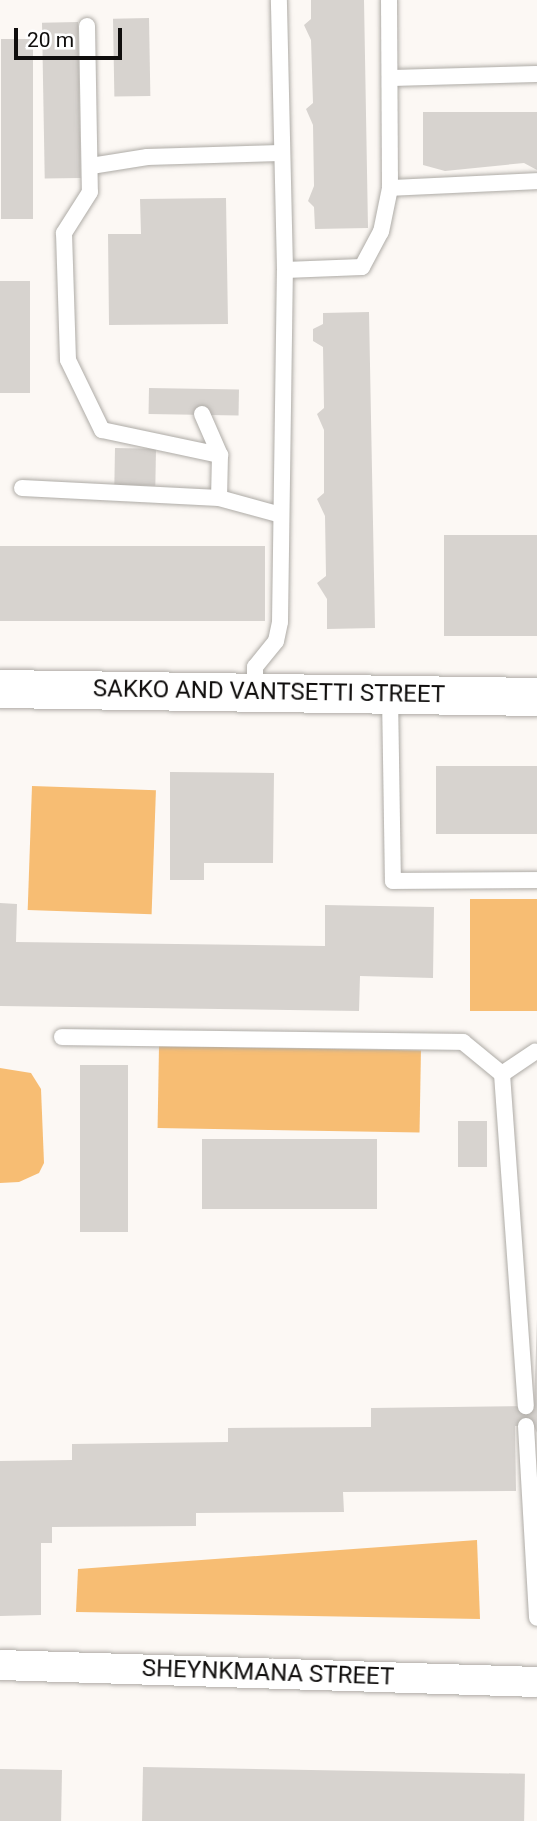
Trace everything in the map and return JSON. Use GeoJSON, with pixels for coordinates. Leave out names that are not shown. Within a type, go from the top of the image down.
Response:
{"type":"FeatureCollection","features":[{"type":"Feature","properties":{"kind":"street","name":"SAKKO AND VANTSETTI STREET"},"geometry":{"type":"LineString","coordinates":[[0,689],[537,697]]}},
{"type":"Feature","properties":{"kind":"street","name":"SHEYNKMANA STREET"},"geometry":{"type":"LineString","coordinates":[[0,1665],[537,1682]]}},
{"type":"Feature","properties":{"kind":"lane"},"geometry":{"type":"LineString","coordinates":[[255,692],[255,667],[276,641],[280,622],[285,270],[280,153],[279,0]]}},
{"type":"Feature","properties":{"kind":"lane"},"geometry":{"type":"LineString","coordinates":[[285,270],[362,267],[381,232],[390,188],[389,0]]}},
{"type":"Feature","properties":{"kind":"lane"},"geometry":{"type":"LineString","coordinates":[[87,26],[90,192],[64,233],[68,360],[90,416],[102,430],[219,455]]}},
{"type":"Feature","properties":{"kind":"lane"},"geometry":{"type":"LineString","coordinates":[[391,78],[537,74]]}},
{"type":"Feature","properties":{"kind":"lane"},"geometry":{"type":"LineString","coordinates":[[91,166],[147,157],[280,153]]}},
{"type":"Feature","properties":{"kind":"lane"},"geometry":{"type":"LineString","coordinates":[[390,188],[537,181]]}},
{"type":"Feature","properties":{"kind":"lane"},"geometry":{"type":"LineString","coordinates":[[202,414],[219,455],[219,498]]}},
{"type":"Feature","properties":{"kind":"lane"},"geometry":{"type":"LineString","coordinates":[[22,488],[219,498],[281,515]]}},
{"type":"Feature","properties":{"kind":"lane"},"geometry":{"type":"LineString","coordinates":[[390,693],[393,881],[537,880]]}},
{"type":"Feature","properties":{"kind":"lane"},"geometry":{"type":"LineString","coordinates":[[62,1037],[463,1042],[502,1074],[526,1406]]}},
{"type":"Feature","properties":{"kind":"lane"},"geometry":{"type":"LineString","coordinates":[[502,1074],[535,1052]]}},
{"type":"Feature","properties":{"kind":"lane"},"geometry":{"type":"LineString","coordinates":[[526,1426],[537,1618]]}},
{"type":"Feature","properties":{"kind":"shaded area"},"geometry":{"type":"Polygon","coordinates":[[[32,786],[156,790],[152,914],[28,910],[32,786]]]}},
{"type":"Feature","properties":{"kind":"shaded area"},"geometry":{"type":"Polygon","coordinates":[[[470,899],[537,899],[537,1011],[470,1011],[470,899]]]}},
{"type":"Feature","properties":{"kind":"shaded area"},"geometry":{"type":"Polygon","coordinates":[[[159,1046],[421,1051],[420,1133],[158,1128],[159,1046]]]}},
{"type":"Feature","properties":{"kind":"shaded area"},"geometry":{"type":"Polygon","coordinates":[[[0,1068],[31,1073],[41,1089],[44,1163],[39,1173],[19,1182],[0,1183],[0,1068]]]}},
{"type":"Feature","properties":{"kind":"shaded area"},"geometry":{"type":"Polygon","coordinates":[[[477,1540],[480,1619],[76,1612],[78,1569],[477,1540]]]}},
{"type":"Feature","properties":{"kind":"building"},"geometry":{"type":"Polygon","coordinates":[[[311,0],[364,0],[368,228],[315,229],[314,207],[308,201],[314,186],[313,125],[306,109],[313,103],[311,40],[304,25],[311,19],[311,0]]]}},
{"type":"Feature","properties":{"kind":"building"},"geometry":{"type":"Polygon","coordinates":[[[149,18],[150,96],[114,97],[113,19],[149,18]]]}},
{"type":"Feature","properties":{"kind":"building"},"geometry":{"type":"Polygon","coordinates":[[[78,22],[81,178],[45,179],[42,23],[78,22]]]}},
{"type":"Feature","properties":{"kind":"building"},"geometry":{"type":"Polygon","coordinates":[[[1,39],[33,39],[33,219],[1,219],[1,39]]]}},
{"type":"Feature","properties":{"kind":"building"},"geometry":{"type":"Polygon","coordinates":[[[423,112],[537,112],[537,170],[524,163],[445,171],[423,165],[423,112]]]}},
{"type":"Feature","properties":{"kind":"building"},"geometry":{"type":"Polygon","coordinates":[[[226,198],[228,324],[109,325],[108,234],[141,234],[140,199],[226,198]]]}},
{"type":"Feature","properties":{"kind":"building"},"geometry":{"type":"Polygon","coordinates":[[[0,281],[30,281],[30,393],[0,393],[0,281]]]}},
{"type":"Feature","properties":{"kind":"building"},"geometry":{"type":"Polygon","coordinates":[[[369,312],[375,628],[327,629],[327,599],[317,583],[326,576],[325,516],[317,499],[324,493],[324,430],[317,414],[324,408],[323,347],[313,341],[313,329],[323,324],[323,313],[369,312]]]}},
{"type":"Feature","properties":{"kind":"building"},"geometry":{"type":"Polygon","coordinates":[[[149,388],[239,390],[239,416],[149,414],[149,388]]]}},
{"type":"Feature","properties":{"kind":"building"},"geometry":{"type":"Polygon","coordinates":[[[115,448],[156,449],[155,486],[114,485],[115,448]]]}},
{"type":"Feature","properties":{"kind":"building"},"geometry":{"type":"Polygon","coordinates":[[[444,535],[537,535],[537,636],[444,636],[444,535]]]}},
{"type":"Feature","properties":{"kind":"building"},"geometry":{"type":"Polygon","coordinates":[[[0,546],[265,546],[265,621],[0,621],[0,546]]]}},
{"type":"Feature","properties":{"kind":"building"},"geometry":{"type":"Polygon","coordinates":[[[436,766],[537,766],[537,834],[436,834],[436,766]]]}},
{"type":"Feature","properties":{"kind":"building"},"geometry":{"type":"Polygon","coordinates":[[[170,772],[274,773],[273,863],[204,863],[204,880],[170,880],[170,772]]]}},
{"type":"Feature","properties":{"kind":"building"},"geometry":{"type":"Polygon","coordinates":[[[0,903],[17,904],[16,942],[325,946],[325,905],[434,907],[433,978],[360,976],[359,1011],[0,1006],[0,903]]]}},
{"type":"Feature","properties":{"kind":"building"},"geometry":{"type":"Polygon","coordinates":[[[80,1065],[128,1065],[128,1232],[80,1232],[80,1065]]]}},
{"type":"Feature","properties":{"kind":"building"},"geometry":{"type":"Polygon","coordinates":[[[458,1121],[487,1121],[487,1167],[458,1167],[458,1121]]]}},
{"type":"Feature","properties":{"kind":"building"},"geometry":{"type":"Polygon","coordinates":[[[202,1139],[377,1139],[377,1209],[202,1209],[202,1139]]]}},
{"type":"Feature","properties":{"kind":"building"},"geometry":{"type":"Polygon","coordinates":[[[537,1319],[537,1433],[534,1426],[515,1426],[516,1491],[343,1492],[344,1512],[196,1513],[196,1526],[52,1527],[52,1543],[41,1543],[41,1615],[0,1616],[0,1461],[72,1460],[72,1444],[228,1442],[228,1428],[371,1427],[371,1408],[534,1406],[537,1319]]]}},
{"type":"Feature","properties":{"kind":"building"},"geometry":{"type":"Polygon","coordinates":[[[143,1767],[525,1774],[524,1821],[142,1821],[143,1767]]]}},
{"type":"Feature","properties":{"kind":"building"},"geometry":{"type":"Polygon","coordinates":[[[0,1769],[62,1770],[61,1821],[0,1821],[0,1769]]]}}]}
